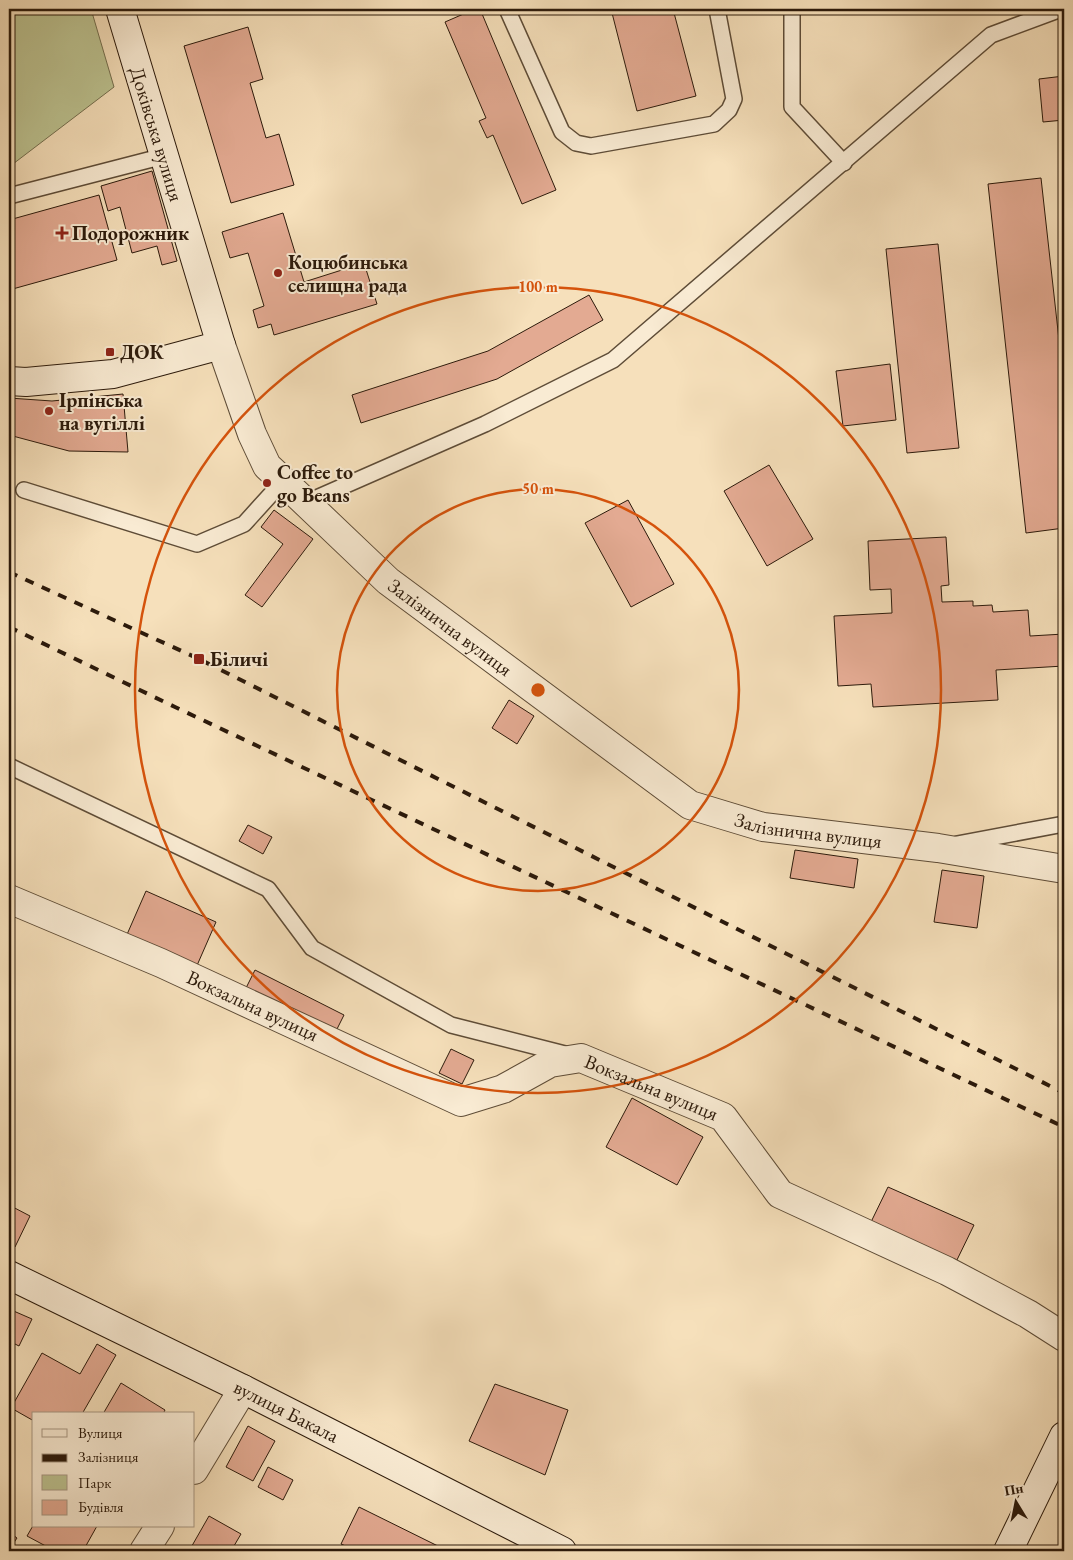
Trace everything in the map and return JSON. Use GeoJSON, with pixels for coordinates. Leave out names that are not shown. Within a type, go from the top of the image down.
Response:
{"type":"FeatureCollection","features":[{"type":"Feature","properties":{"kind":"street","name":"Доківська вулиця"},"geometry":{"type":"LineString","coordinates":[[120,9],[221,345]]}},
{"type":"Feature","properties":{"kind":"street"},"geometry":{"type":"LineString","coordinates":[[9,381],[26,382],[113,374],[221,345]]}},
{"type":"Feature","properties":{"kind":"street","name":"Залізнична вулиця"},"geometry":{"type":"LineString","coordinates":[[221,345],[252,434],[267,466],[388,581],[690,805],[763,827],[938,848],[1064,868]]}},
{"type":"Feature","properties":{"kind":"street","name":"Вокзальна вулиця"},"geometry":{"type":"LineString","coordinates":[[9,899],[161,963],[461,1102],[503,1089],[550,1063],[581,1058],[724,1118],[780,1194],[947,1271],[1028,1314],[1064,1337]]}},
{"type":"Feature","properties":{"kind":"street","name":"вулиця Бакала"},"geometry":{"type":"LineString","coordinates":[[9,1275],[243,1389],[555,1550]]}},
{"type":"Feature","properties":{"kind":"street"},"geometry":{"type":"LineString","coordinates":[[195,1468],[243,1389]]}},
{"type":"Feature","properties":{"kind":"street"},"geometry":{"type":"LineString","coordinates":[[1008,1551],[1064,1436]]}},
{"type":"Feature","properties":{"kind":"street"},"geometry":{"type":"LineString","coordinates":[[144,1551],[159,1528]]}},
{"type":"Feature","properties":{"kind":"lane"},"geometry":{"type":"LineString","coordinates":[[507,9],[562,132],[576,143],[591,146],[714,124],[729,110],[734,98],[717,9]]}},
{"type":"Feature","properties":{"kind":"lane"},"geometry":{"type":"LineString","coordinates":[[792,9],[792,107],[844,163]]}},
{"type":"Feature","properties":{"kind":"lane"},"geometry":{"type":"LineString","coordinates":[[305,503],[485,424],[613,360],[991,36],[1061,9]]}},
{"type":"Feature","properties":{"kind":"lane"},"geometry":{"type":"LineString","coordinates":[[9,196],[164,156]]}},
{"type":"Feature","properties":{"kind":"lane"},"geometry":{"type":"LineString","coordinates":[[24,490],[197,544],[244,524],[283,481]]}},
{"type":"Feature","properties":{"kind":"lane"},"geometry":{"type":"LineString","coordinates":[[9,766],[268,889],[312,948],[451,1025],[581,1058]]}},
{"type":"Feature","properties":{"kind":"lane"},"geometry":{"type":"LineString","coordinates":[[938,848],[1064,824]]}},
{"type":"Feature","properties":{"kind":"green space"},"geometry":{"type":"Polygon","coordinates":[[[9,9],[91,9],[114,87],[9,167],[9,9]]]}},
{"type":"Feature","properties":{"kind":"building"},"geometry":{"type":"Polygon","coordinates":[[[475,9],[480,9],[556,190],[522,204],[493,135],[487,138],[479,121],[486,118],[445,22],[475,9]]]}},
{"type":"Feature","properties":{"kind":"building"},"geometry":{"type":"Polygon","coordinates":[[[611,9],[673,9],[696,96],[637,111],[611,9]]]}},
{"type":"Feature","properties":{"kind":"building"},"geometry":{"type":"Polygon","coordinates":[[[248,27],[263,79],[250,83],[266,138],[279,134],[294,185],[231,203],[184,46],[248,27]]]}},
{"type":"Feature","properties":{"kind":"building"},"geometry":{"type":"Polygon","coordinates":[[[1064,76],[1064,120],[1043,122],[1039,79],[1064,76]]]}},
{"type":"Feature","properties":{"kind":"building"},"geometry":{"type":"Polygon","coordinates":[[[152,171],[177,261],[162,265],[157,246],[132,253],[120,207],[108,211],[101,186],[152,171]]]}},
{"type":"Feature","properties":{"kind":"building"},"geometry":{"type":"Polygon","coordinates":[[[1041,178],[1064,385],[1064,528],[1026,533],[988,184],[1041,178]]]}},
{"type":"Feature","properties":{"kind":"building"},"geometry":{"type":"Polygon","coordinates":[[[99,195],[117,260],[9,290],[9,220],[99,195]]]}},
{"type":"Feature","properties":{"kind":"building","name":"Коцюбинська селищна рада"},"geometry":{"type":"Polygon","coordinates":[[[283,213],[304,282],[364,263],[377,304],[274,335],[271,324],[258,328],[253,310],[264,306],[248,253],[230,258],[222,232],[283,213]]]}},
{"type":"Feature","properties":{"kind":"building"},"geometry":{"type":"Polygon","coordinates":[[[938,244],[959,448],[907,453],[886,249],[938,244]]]}},
{"type":"Feature","properties":{"kind":"building"},"geometry":{"type":"Polygon","coordinates":[[[589,295],[603,320],[497,379],[361,423],[352,395],[488,351],[589,295]]]}},
{"type":"Feature","properties":{"kind":"building"},"geometry":{"type":"Polygon","coordinates":[[[890,364],[896,420],[843,426],[836,371],[890,364]]]}},
{"type":"Feature","properties":{"kind":"building"},"geometry":{"type":"Polygon","coordinates":[[[123,394],[128,452],[69,451],[9,435],[9,398],[52,401],[123,394]]]}},
{"type":"Feature","properties":{"kind":"building"},"geometry":{"type":"Polygon","coordinates":[[[769,465],[813,539],[767,566],[724,491],[769,465]]]}},
{"type":"Feature","properties":{"kind":"building"},"geometry":{"type":"Polygon","coordinates":[[[628,500],[674,584],[631,607],[585,523],[628,500]]]}},
{"type":"Feature","properties":{"kind":"building"},"geometry":{"type":"Polygon","coordinates":[[[274,510],[313,539],[262,607],[245,595],[283,544],[261,527],[274,510]]]}},
{"type":"Feature","properties":{"kind":"building"},"geometry":{"type":"Polygon","coordinates":[[[946,537],[949,585],[941,586],[942,602],[973,601],[973,606],[992,605],[993,612],[1028,610],[1030,636],[1064,634],[1064,666],[996,670],[998,700],[873,707],[871,684],[838,686],[834,616],[892,613],[891,589],[870,590],[868,541],[946,537]]]}},
{"type":"Feature","properties":{"kind":"building"},"geometry":{"type":"Polygon","coordinates":[[[509,700],[534,716],[517,744],[492,728],[509,700]]]}},
{"type":"Feature","properties":{"kind":"building"},"geometry":{"type":"Polygon","coordinates":[[[248,825],[272,837],[263,854],[239,841],[248,825]]]}},
{"type":"Feature","properties":{"kind":"building"},"geometry":{"type":"Polygon","coordinates":[[[795,850],[858,859],[854,888],[790,878],[795,850]]]}},
{"type":"Feature","properties":{"kind":"building"},"geometry":{"type":"Polygon","coordinates":[[[942,870],[984,876],[977,928],[934,922],[942,870]]]}},
{"type":"Feature","properties":{"kind":"building"},"geometry":{"type":"Polygon","coordinates":[[[146,891],[216,922],[195,970],[125,939],[146,891]]]}},
{"type":"Feature","properties":{"kind":"building"},"geometry":{"type":"Polygon","coordinates":[[[255,970],[344,1015],[334,1035],[245,990],[255,970]]]}},
{"type":"Feature","properties":{"kind":"building"},"geometry":{"type":"Polygon","coordinates":[[[451,1049],[474,1060],[462,1084],[439,1073],[451,1049]]]}},
{"type":"Feature","properties":{"kind":"building"},"geometry":{"type":"Polygon","coordinates":[[[632,1098],[703,1137],[677,1185],[606,1147],[632,1098]]]}},
{"type":"Feature","properties":{"kind":"building"},"geometry":{"type":"Polygon","coordinates":[[[888,1187],[974,1225],[954,1266],[871,1222],[888,1187]]]}},
{"type":"Feature","properties":{"kind":"building"},"geometry":{"type":"Polygon","coordinates":[[[9,1205],[30,1216],[15,1247],[9,1244],[9,1205]]]}},
{"type":"Feature","properties":{"kind":"building"},"geometry":{"type":"Polygon","coordinates":[[[9,1309],[32,1319],[19,1346],[9,1341],[9,1309]]]}},
{"type":"Feature","properties":{"kind":"building"},"geometry":{"type":"Polygon","coordinates":[[[97,1344],[116,1355],[83,1412],[32,1412],[32,1420],[11,1408],[42,1353],[80,1374],[97,1344]]]}},
{"type":"Feature","properties":{"kind":"building"},"geometry":{"type":"Polygon","coordinates":[[[121,1383],[165,1410],[164,1412],[104,1412],[121,1383]]]}},
{"type":"Feature","properties":{"kind":"building"},"geometry":{"type":"Polygon","coordinates":[[[495,1384],[568,1410],[545,1475],[469,1441],[495,1384]]]}},
{"type":"Feature","properties":{"kind":"building"},"geometry":{"type":"Polygon","coordinates":[[[248,1426],[275,1441],[253,1481],[226,1467],[248,1426]]]}},
{"type":"Feature","properties":{"kind":"building"},"geometry":{"type":"Polygon","coordinates":[[[268,1467],[293,1480],[283,1500],[258,1487],[268,1467]]]}},
{"type":"Feature","properties":{"kind":"building"},"geometry":{"type":"Polygon","coordinates":[[[359,1507],[446,1551],[357,1551],[341,1544],[359,1507]]]}},
{"type":"Feature","properties":{"kind":"building"},"geometry":{"type":"Polygon","coordinates":[[[209,1516],[241,1534],[231,1551],[189,1551],[209,1516]]]}},
{"type":"Feature","properties":{"kind":"building"},"geometry":{"type":"Polygon","coordinates":[[[32,1527],[96,1528],[83,1551],[55,1551],[27,1536],[32,1527]]]}},
{"type":"Feature","properties":{"kind":"building"},"geometry":{"type":"Polygon","coordinates":[[[9,1532],[17,1538],[9,1550],[9,1532]]]}},
{"type":"Feature","properties":{"kind":"railway"},"geometry":{"type":"LineString","coordinates":[[9,572],[199,659],[1064,1093]]}},
{"type":"Feature","properties":{"kind":"railway"},"geometry":{"type":"LineString","coordinates":[[9,627],[1064,1127]]}},
{"type":"Feature","properties":{"kind":"place","name":"Подорожник"},"geometry":{"type":"Point","coordinates":[62,233]}},
{"type":"Feature","properties":{"kind":"place","name":"Коцюбинська селищна рада"},"geometry":{"type":"Point","coordinates":[278,273]}},
{"type":"Feature","properties":{"kind":"place","name":"ДОК"},"geometry":{"type":"Point","coordinates":[110,352]}},
{"type":"Feature","properties":{"kind":"place","name":"Ірпінська на вугіллі"},"geometry":{"type":"Point","coordinates":[49,411]}},
{"type":"Feature","properties":{"kind":"place","name":"Coffee to go Beans"},"geometry":{"type":"Point","coordinates":[267,483]}},
{"type":"Feature","properties":{"kind":"place","name":"Біличі"},"geometry":{"type":"Point","coordinates":[199,659]}}]}
